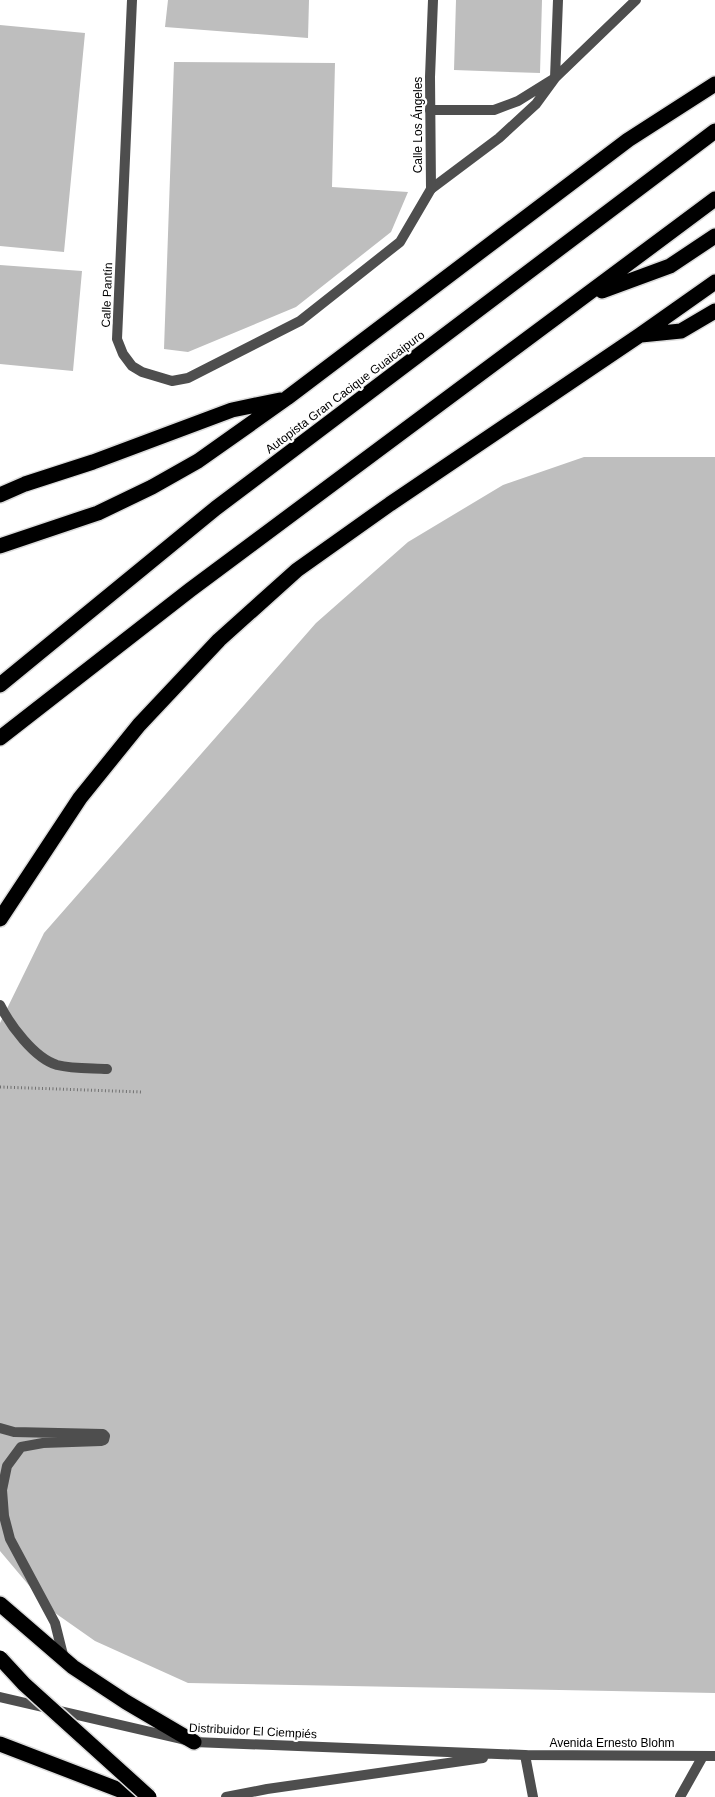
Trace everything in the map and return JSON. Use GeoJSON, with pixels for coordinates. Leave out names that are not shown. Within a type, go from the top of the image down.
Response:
{"type":"FeatureCollection","features":[{"type":"Feature","properties":{"kind":"highway"},"geometry":{"type":"LineString","coordinates":[[0,546],[98,513],[152,487],[198,461],[287,398],[628,140],[715,84]]}},
{"type":"Feature","properties":{"kind":"highway","name":"Autopista Gran Cacique Guaicaipuro"},"geometry":{"type":"LineString","coordinates":[[0,684],[216,508],[715,131]]}},
{"type":"Feature","properties":{"kind":"highway"},"geometry":{"type":"LineString","coordinates":[[0,738],[190,590],[715,199]]}},
{"type":"Feature","properties":{"kind":"highway"},"geometry":{"type":"LineString","coordinates":[[587,296],[670,266],[715,236]]}},
{"type":"Feature","properties":{"kind":"highway"},"geometry":{"type":"LineString","coordinates":[[0,919],[80,798],[139,725],[219,640],[297,570],[390,504],[715,282]]}},
{"type":"Feature","properties":{"kind":"highway"},"geometry":{"type":"LineString","coordinates":[[640,335],[681,331],[715,311]]}},
{"type":"Feature","properties":{"kind":"highway"},"geometry":{"type":"LineString","coordinates":[[0,495],[24,484],[93,462],[232,410],[287,398]]}},
{"type":"Feature","properties":{"kind":"highway"},"geometry":{"type":"LineString","coordinates":[[0,485],[24,484]]}},
{"type":"Feature","properties":{"kind":"highway"},"geometry":{"type":"LineString","coordinates":[[0,1604],[64,1660],[126,1702],[194,1742]]}},
{"type":"Feature","properties":{"kind":"highway"},"geometry":{"type":"LineString","coordinates":[[0,1658],[24,1684],[149,1797]]}},
{"type":"Feature","properties":{"kind":"highway"},"geometry":{"type":"LineString","coordinates":[[0,1744],[138,1797]]}},
{"type":"Feature","properties":{"kind":"street","name":"Calle Pantín"},"geometry":{"type":"LineString","coordinates":[[132,0],[117,339],[132,366],[142,372],[172,381],[188,378],[300,320],[400,242]]}},
{"type":"Feature","properties":{"kind":"street","name":"Calle Los Ángeles"},"geometry":{"type":"LineString","coordinates":[[400,242],[431,189],[430,110],[433,0]]}},
{"type":"Feature","properties":{"kind":"street"},"geometry":{"type":"LineString","coordinates":[[555,78],[558,0]]}},
{"type":"Feature","properties":{"kind":"street"},"geometry":{"type":"LineString","coordinates":[[431,189],[499,138],[536,104],[555,78],[636,0]]}},
{"type":"Feature","properties":{"kind":"street"},"geometry":{"type":"LineString","coordinates":[[430,110],[494,110],[518,101],[555,78]]}},
{"type":"Feature","properties":{"kind":"street"},"geometry":{"type":"LineString","coordinates":[[0,1005],[7,1019],[33,1050],[56,1064],[108,1069]]}},
{"type":"Feature","properties":{"kind":"street"},"geometry":{"type":"LineString","coordinates":[[0,1428],[14,1432],[103,1434],[105,1436],[104,1440],[101,1441],[43,1443],[21,1447],[7,1466],[2,1490],[4,1516],[10,1539],[55,1623],[64,1660]]}},
{"type":"Feature","properties":{"kind":"street","name":"Distribuidor El Ciempiés"},"geometry":{"type":"LineString","coordinates":[[0,1697],[194,1742],[509,1754]]}},
{"type":"Feature","properties":{"kind":"street"},"geometry":{"type":"LineString","coordinates":[[226,1797],[267,1789],[509,1754]]}},
{"type":"Feature","properties":{"kind":"street","name":"Avenida Ernesto Blohm"},"geometry":{"type":"LineString","coordinates":[[509,1754],[715,1756]]}},
{"type":"Feature","properties":{"kind":"street"},"geometry":{"type":"LineString","coordinates":[[525,1755],[533,1797]]}},
{"type":"Feature","properties":{"kind":"street"},"geometry":{"type":"LineString","coordinates":[[680,1797],[703,1756]]}},
{"type":"Feature","properties":{"kind":"path"},"geometry":{"type":"LineString","coordinates":[[0,1087],[143,1092]]}},
{"type":"Feature","properties":{"kind":"building"},"geometry":{"type":"Polygon","coordinates":[[[168,0],[309,0],[308,38],[165,27],[168,0]]]}},
{"type":"Feature","properties":{"kind":"building"},"geometry":{"type":"Polygon","coordinates":[[[456,0],[542,0],[540,73],[454,70],[456,0]]]}},
{"type":"Feature","properties":{"kind":"building"},"geometry":{"type":"Polygon","coordinates":[[[0,25],[85,33],[64,252],[0,246],[0,25]]]}},
{"type":"Feature","properties":{"kind":"building"},"geometry":{"type":"Polygon","coordinates":[[[174,62],[335,63],[332,187],[408,192],[391,232],[296,307],[188,352],[164,349],[174,62]]]}},
{"type":"Feature","properties":{"kind":"building"},"geometry":{"type":"Polygon","coordinates":[[[0,265],[82,271],[73,371],[0,364],[0,265]]]}},
{"type":"Feature","properties":{"kind":"building"},"geometry":{"type":"Polygon","coordinates":[[[584,457],[715,457],[715,1693],[188,1683],[95,1641],[48,1608],[0,1551],[0,1023],[44,933],[316,623],[408,542],[503,485],[584,457]]]}}]}
